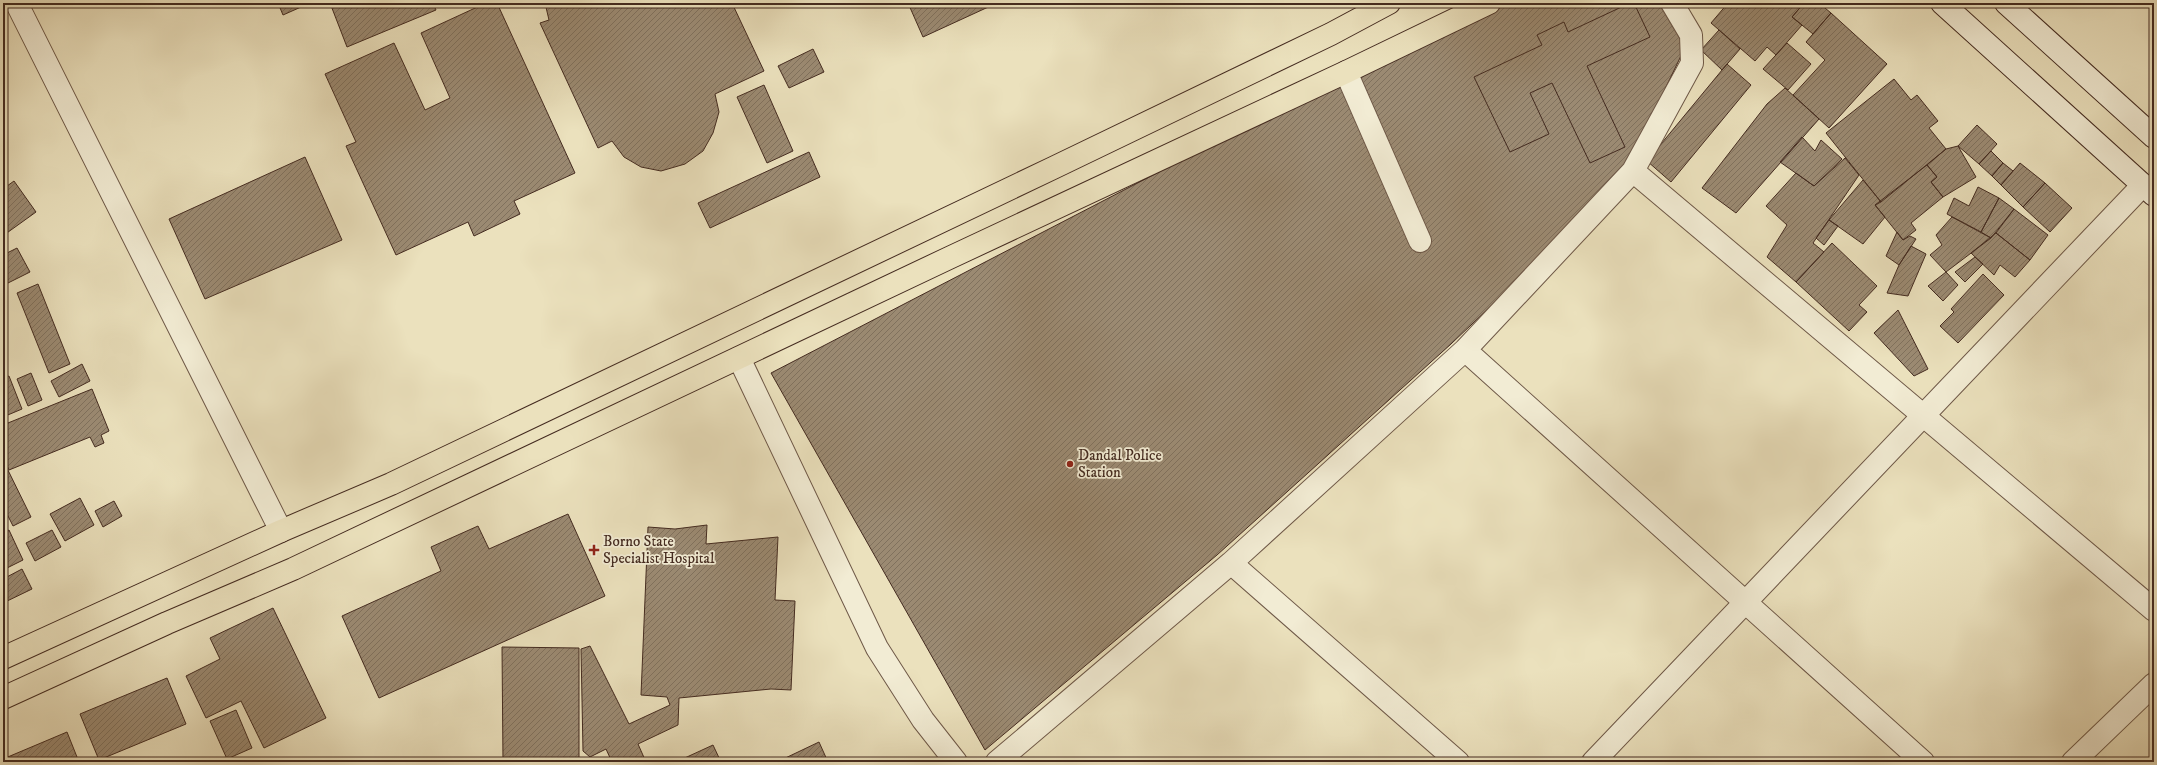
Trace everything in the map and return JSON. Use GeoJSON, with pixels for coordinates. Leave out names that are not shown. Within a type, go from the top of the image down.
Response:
{"type":"FeatureCollection","features":[{"type":"Feature","properties":{"kind":"main road"},"geometry":{"type":"LineString","coordinates":[[3,658],[281,531],[391,484],[723,327],[1331,34],[1389,3]]}},
{"type":"Feature","properties":{"kind":"main road"},"geometry":{"type":"LineString","coordinates":[[3,698],[167,623],[293,569],[1489,3]]}},
{"type":"Feature","properties":{"kind":"street"},"geometry":{"type":"LineString","coordinates":[[997,762],[1231,563],[1465,350],[1633,171],[1692,63],[1691,35],[1672,3]]}},
{"type":"Feature","properties":{"kind":"street"},"geometry":{"type":"LineString","coordinates":[[1593,762],[1744,602],[1924,416],[2148,190],[1942,3]]}},
{"type":"Feature","properties":{"kind":"street"},"geometry":{"type":"LineString","coordinates":[[2006,3],[2154,137]]}},
{"type":"Feature","properties":{"kind":"street"},"geometry":{"type":"LineString","coordinates":[[15,7],[281,531]]}},
{"type":"Feature","properties":{"kind":"street"},"geometry":{"type":"LineString","coordinates":[[1346,72],[1420,241]]}},
{"type":"Feature","properties":{"kind":"street"},"geometry":{"type":"LineString","coordinates":[[1633,171],[2154,610]]}},
{"type":"Feature","properties":{"kind":"street"},"geometry":{"type":"LineString","coordinates":[[1465,350],[1923,762]]}},
{"type":"Feature","properties":{"kind":"street"},"geometry":{"type":"LineString","coordinates":[[739,358],[877,648],[923,720],[956,762]]}},
{"type":"Feature","properties":{"kind":"street"},"geometry":{"type":"LineString","coordinates":[[1231,563],[1458,762]]}},
{"type":"Feature","properties":{"kind":"street"},"geometry":{"type":"LineString","coordinates":[[2073,762],[2154,684]]}},
{"type":"Feature","properties":{"kind":"building"},"geometry":{"type":"Polygon","coordinates":[[[278,3],[310,3],[283,15],[278,3]]]}},
{"type":"Feature","properties":{"kind":"building"},"geometry":{"type":"Polygon","coordinates":[[[330,3],[433,3],[436,10],[347,47],[330,3]]]}},
{"type":"Feature","properties":{"kind":"building"},"geometry":{"type":"Polygon","coordinates":[[[486,3],[497,3],[575,173],[514,201],[520,214],[474,236],[468,222],[396,255],[346,146],[356,142],[325,74],[394,43],[425,110],[450,98],[421,33],[486,3]]]}},
{"type":"Feature","properties":{"kind":"building"},"geometry":{"type":"Polygon","coordinates":[[[545,3],[732,3],[764,71],[715,94],[719,112],[713,133],[703,151],[685,164],[661,171],[641,167],[624,157],[612,141],[598,148],[540,23],[549,20],[545,3]]]}},
{"type":"Feature","properties":{"kind":"building"},"geometry":{"type":"Polygon","coordinates":[[[908,3],[997,3],[923,37],[908,3]]]}},
{"type":"Feature","properties":{"kind":"building","name":"Dandal Police Station"},"geometry":{"type":"Polygon","coordinates":[[[1485,3],[1672,3],[1691,35],[1666,87],[1633,171],[1451,344],[1217,555],[985,750],[771,373],[1485,3]]]}},
{"type":"Feature","properties":{"kind":"building"},"geometry":{"type":"Polygon","coordinates":[[[1630,3],[1634,3],[1650,37],[1587,66],[1625,147],[1590,163],[1552,83],[1530,93],[1549,134],[1510,152],[1474,77],[1542,45],[1537,35],[1564,22],[1568,32],[1630,3]]]}},
{"type":"Feature","properties":{"kind":"building"},"geometry":{"type":"Polygon","coordinates":[[[1728,3],[1804,3],[1792,17],[1802,25],[1776,55],[1767,47],[1755,61],[1711,23],[1728,3]]]}},
{"type":"Feature","properties":{"kind":"building"},"geometry":{"type":"Polygon","coordinates":[[[1804,3],[1819,3],[1831,13],[1813,34],[1792,17],[1804,3]]]}},
{"type":"Feature","properties":{"kind":"building"},"geometry":{"type":"Polygon","coordinates":[[[1831,13],[1887,64],[1829,128],[1793,95],[1825,60],[1806,42],[1831,13]]]}},
{"type":"Feature","properties":{"kind":"building"},"geometry":{"type":"Polygon","coordinates":[[[1719,30],[1740,49],[1722,70],[1701,50],[1719,30]]]}},
{"type":"Feature","properties":{"kind":"building"},"geometry":{"type":"Polygon","coordinates":[[[1787,43],[1811,64],[1788,90],[1763,69],[1787,43]]]}},
{"type":"Feature","properties":{"kind":"building"},"geometry":{"type":"Polygon","coordinates":[[[813,49],[824,72],[789,88],[778,66],[813,49]]]}},
{"type":"Feature","properties":{"kind":"building"},"geometry":{"type":"Polygon","coordinates":[[[1727,64],[1751,85],[1671,182],[1647,161],[1727,64]]]}},
{"type":"Feature","properties":{"kind":"building"},"geometry":{"type":"Polygon","coordinates":[[[1894,79],[1911,100],[1917,95],[1938,121],[1929,128],[1946,149],[1881,202],[1826,133],[1894,79]]]}},
{"type":"Feature","properties":{"kind":"building"},"geometry":{"type":"Polygon","coordinates":[[[764,85],[793,151],[767,163],[737,97],[764,85]]]}},
{"type":"Feature","properties":{"kind":"building"},"geometry":{"type":"Polygon","coordinates":[[[1785,88],[1819,119],[1736,213],[1702,188],[1767,104],[1785,88]]]}},
{"type":"Feature","properties":{"kind":"building"},"geometry":{"type":"Polygon","coordinates":[[[1977,125],[1997,144],[1979,164],[1958,146],[1977,125]]]}},
{"type":"Feature","properties":{"kind":"building"},"geometry":{"type":"Polygon","coordinates":[[[1802,137],[1815,151],[1821,140],[1842,159],[1814,186],[1780,162],[1802,137]]]}},
{"type":"Feature","properties":{"kind":"building"},"geometry":{"type":"Polygon","coordinates":[[[1958,146],[1976,177],[1943,197],[1931,182],[1937,177],[1927,165],[1946,149],[1958,146]]]}},
{"type":"Feature","properties":{"kind":"building"},"geometry":{"type":"Polygon","coordinates":[[[1991,151],[2003,163],[1992,176],[1979,164],[1991,151]]]}},
{"type":"Feature","properties":{"kind":"building"},"geometry":{"type":"Polygon","coordinates":[[[809,152],[820,177],[710,228],[698,203],[809,152]]]}},
{"type":"Feature","properties":{"kind":"building"},"geometry":{"type":"Polygon","coordinates":[[[305,157],[342,240],[205,299],[169,219],[305,157]]]}},
{"type":"Feature","properties":{"kind":"building"},"geometry":{"type":"Polygon","coordinates":[[[1845,158],[1859,175],[1813,243],[1824,252],[1796,282],[1767,257],[1787,225],[1766,206],[1796,173],[1814,186],[1845,158]]]}},
{"type":"Feature","properties":{"kind":"building"},"geometry":{"type":"Polygon","coordinates":[[[2003,163],[2013,171],[2001,185],[1992,176],[2003,163]]]}},
{"type":"Feature","properties":{"kind":"building"},"geometry":{"type":"Polygon","coordinates":[[[2020,163],[2045,183],[2023,207],[2001,185],[2020,163]]]}},
{"type":"Feature","properties":{"kind":"building"},"geometry":{"type":"Polygon","coordinates":[[[1927,165],[1937,177],[1931,182],[1943,197],[1911,223],[1916,230],[1903,240],[1875,205],[1927,165]]]}},
{"type":"Feature","properties":{"kind":"building"},"geometry":{"type":"Polygon","coordinates":[[[1863,180],[1881,202],[1875,205],[1885,217],[1863,244],[1829,220],[1863,180]]]}},
{"type":"Feature","properties":{"kind":"building"},"geometry":{"type":"Polygon","coordinates":[[[14,181],[36,212],[4,235],[3,189],[14,181]]]}},
{"type":"Feature","properties":{"kind":"building"},"geometry":{"type":"Polygon","coordinates":[[[2045,183],[2072,208],[2050,232],[2023,207],[2045,183]]]}},
{"type":"Feature","properties":{"kind":"building"},"geometry":{"type":"Polygon","coordinates":[[[1978,187],[1999,198],[1981,232],[1947,214],[1954,198],[1969,206],[1978,187]]]}},
{"type":"Feature","properties":{"kind":"building"},"geometry":{"type":"Polygon","coordinates":[[[1999,198],[2014,209],[1991,238],[1981,232],[1999,198]]]}},
{"type":"Feature","properties":{"kind":"building"},"geometry":{"type":"Polygon","coordinates":[[[2014,209],[2048,235],[2030,260],[1996,233],[2014,209]]]}},
{"type":"Feature","properties":{"kind":"building"},"geometry":{"type":"Polygon","coordinates":[[[1952,217],[1991,238],[1946,272],[1930,255],[1942,245],[1936,235],[1952,217]]]}},
{"type":"Feature","properties":{"kind":"building"},"geometry":{"type":"Polygon","coordinates":[[[1829,220],[1838,226],[1824,245],[1816,238],[1829,220]]]}},
{"type":"Feature","properties":{"kind":"building"},"geometry":{"type":"Polygon","coordinates":[[[1897,232],[1903,240],[1910,236],[1916,239],[1899,265],[1886,256],[1897,232]]]}},
{"type":"Feature","properties":{"kind":"building"},"geometry":{"type":"Polygon","coordinates":[[[1996,233],[2030,260],[2015,277],[2000,265],[1994,275],[1971,253],[1996,233]]]}},
{"type":"Feature","properties":{"kind":"building"},"geometry":{"type":"Polygon","coordinates":[[[1832,243],[1877,286],[1859,305],[1867,312],[1849,331],[1796,282],[1832,243]]]}},
{"type":"Feature","properties":{"kind":"building"},"geometry":{"type":"Polygon","coordinates":[[[1911,246],[1926,254],[1908,296],[1887,293],[1899,265],[1911,246]]]}},
{"type":"Feature","properties":{"kind":"building"},"geometry":{"type":"Polygon","coordinates":[[[17,248],[30,272],[6,284],[3,278],[3,255],[17,248]]]}},
{"type":"Feature","properties":{"kind":"building"},"geometry":{"type":"Polygon","coordinates":[[[1975,257],[1983,264],[1965,282],[1955,272],[1975,257]]]}},
{"type":"Feature","properties":{"kind":"building"},"geometry":{"type":"Polygon","coordinates":[[[1946,272],[1958,285],[1943,301],[1928,286],[1946,272]]]}},
{"type":"Feature","properties":{"kind":"building"},"geometry":{"type":"Polygon","coordinates":[[[1983,274],[2004,295],[1958,343],[1940,326],[1954,312],[1951,309],[1983,274]]]}},
{"type":"Feature","properties":{"kind":"building"},"geometry":{"type":"Polygon","coordinates":[[[38,284],[70,364],[49,373],[17,293],[38,284]]]}},
{"type":"Feature","properties":{"kind":"building"},"geometry":{"type":"Polygon","coordinates":[[[1898,310],[1928,369],[1914,376],[1874,333],[1898,310]]]}},
{"type":"Feature","properties":{"kind":"building"},"geometry":{"type":"Polygon","coordinates":[[[82,364],[90,381],[59,397],[51,381],[82,364]]]}},
{"type":"Feature","properties":{"kind":"building"},"geometry":{"type":"Polygon","coordinates":[[[31,373],[42,400],[28,406],[17,379],[31,373]]]}},
{"type":"Feature","properties":{"kind":"building"},"geometry":{"type":"Polygon","coordinates":[[[9,376],[22,409],[3,417],[3,378],[9,376]]]}},
{"type":"Feature","properties":{"kind":"building"},"geometry":{"type":"Polygon","coordinates":[[[92,389],[109,431],[101,435],[104,443],[95,447],[90,437],[9,470],[3,456],[3,425],[92,389]]]}},
{"type":"Feature","properties":{"kind":"building"},"geometry":{"type":"Polygon","coordinates":[[[3,460],[31,517],[13,526],[3,506],[3,460]]]}},
{"type":"Feature","properties":{"kind":"building"},"geometry":{"type":"Polygon","coordinates":[[[80,498],[94,525],[65,541],[50,514],[80,498]]]}},
{"type":"Feature","properties":{"kind":"building"},"geometry":{"type":"Polygon","coordinates":[[[114,501],[122,516],[103,527],[95,511],[114,501]]]}},
{"type":"Feature","properties":{"kind":"building"},"geometry":{"type":"Polygon","coordinates":[[[568,514],[605,596],[379,698],[342,616],[441,571],[431,547],[478,526],[489,549],[568,514]]]}},
{"type":"Feature","properties":{"kind":"building"},"geometry":{"type":"Polygon","coordinates":[[[707,525],[706,544],[778,537],[775,600],[795,601],[791,690],[771,689],[679,698],[678,725],[638,744],[646,762],[612,762],[606,749],[590,757],[583,751],[581,649],[590,646],[629,724],[670,705],[667,697],[641,695],[648,527],[675,529],[707,525]]]}},
{"type":"Feature","properties":{"kind":"building"},"geometry":{"type":"Polygon","coordinates":[[[9,530],[23,560],[3,570],[3,533],[9,530]]]}},
{"type":"Feature","properties":{"kind":"building"},"geometry":{"type":"Polygon","coordinates":[[[52,530],[61,547],[35,561],[26,543],[52,530]]]}},
{"type":"Feature","properties":{"kind":"building"},"geometry":{"type":"Polygon","coordinates":[[[22,569],[32,589],[3,603],[3,579],[22,569]]]}},
{"type":"Feature","properties":{"kind":"building"},"geometry":{"type":"Polygon","coordinates":[[[273,608],[326,718],[264,748],[241,701],[206,718],[186,676],[220,659],[210,638],[273,608]]]}},
{"type":"Feature","properties":{"kind":"building"},"geometry":{"type":"Polygon","coordinates":[[[502,647],[579,648],[579,762],[503,762],[502,647]]]}},
{"type":"Feature","properties":{"kind":"building"},"geometry":{"type":"Polygon","coordinates":[[[167,678],[186,724],[99,760],[80,714],[167,678]]]}},
{"type":"Feature","properties":{"kind":"building"},"geometry":{"type":"Polygon","coordinates":[[[236,710],[252,748],[227,759],[210,721],[236,710]]]}},
{"type":"Feature","properties":{"kind":"building"},"geometry":{"type":"Polygon","coordinates":[[[67,732],[79,762],[3,762],[3,759],[67,732]]]}},
{"type":"Feature","properties":{"kind":"building"},"geometry":{"type":"Polygon","coordinates":[[[819,742],[828,762],[777,762],[819,742]]]}},
{"type":"Feature","properties":{"kind":"building"},"geometry":{"type":"Polygon","coordinates":[[[713,745],[721,762],[676,762],[713,745]]]}},
{"type":"Feature","properties":{"kind":"place","name":"Dandal Police Station"},"geometry":{"type":"Point","coordinates":[1070,464]}},
{"type":"Feature","properties":{"kind":"place","name":"Borno State Specialist Hospital"},"geometry":{"type":"Point","coordinates":[594,550]}}]}
